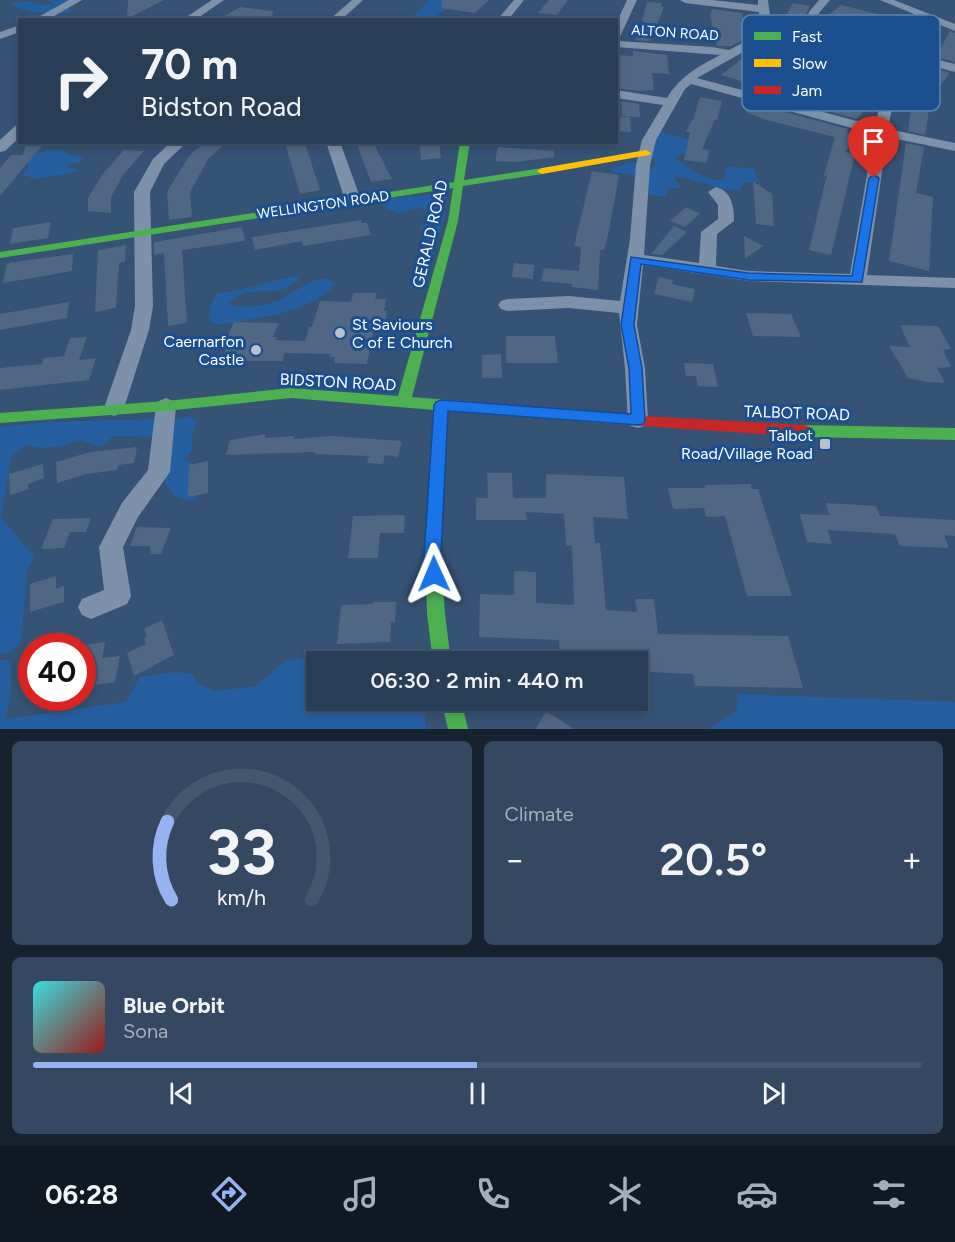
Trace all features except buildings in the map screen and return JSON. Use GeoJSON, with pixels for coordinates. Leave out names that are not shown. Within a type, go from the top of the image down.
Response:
{"type":"FeatureCollection","features":[{"type":"Feature","properties":{"kind":"street"},"geometry":{"type":"LineString","coordinates":[[42,18],[77,0]]}},
{"type":"Feature","properties":{"kind":"street"},"geometry":{"type":"LineString","coordinates":[[190,18],[219,0]]}},
{"type":"Feature","properties":{"kind":"street"},"geometry":{"type":"LineString","coordinates":[[336,18],[358,0]]}},
{"type":"Feature","properties":{"kind":"street"},"geometry":{"type":"LineString","coordinates":[[504,18],[519,0]]}},
{"type":"Feature","properties":{"kind":"street"},"geometry":{"type":"LineString","coordinates":[[618,33],[632,0]]}},
{"type":"Feature","properties":{"kind":"street"},"geometry":{"type":"LineString","coordinates":[[692,0],[764,5]]}},
{"type":"Feature","properties":{"kind":"street"},"geometry":{"type":"LineString","coordinates":[[813,15],[825,0]]}},
{"type":"Feature","properties":{"kind":"street"},"geometry":{"type":"LineString","coordinates":[[885,0],[926,15]]}},
{"type":"Feature","properties":{"kind":"street"},"geometry":{"type":"LineString","coordinates":[[0,36],[18,28]]}},
{"type":"Feature","properties":{"kind":"street","name":"ALTON ROAD"},"geometry":{"type":"LineString","coordinates":[[618,44],[712,50],[732,54]]}},
{"type":"Feature","properties":{"kind":"street"},"geometry":{"type":"LineString","coordinates":[[638,420],[628,308],[649,140],[670,102],[688,79],[742,48]]}},
{"type":"Feature","properties":{"kind":"street"},"geometry":{"type":"LineString","coordinates":[[940,64],[955,68]]}},
{"type":"Feature","properties":{"kind":"street"},"geometry":{"type":"LineString","coordinates":[[688,79],[742,94]]}},
{"type":"Feature","properties":{"kind":"street"},"geometry":{"type":"LineString","coordinates":[[618,94],[670,102]]}},
{"type":"Feature","properties":{"kind":"street"},"geometry":{"type":"LineString","coordinates":[[805,111],[881,132],[955,147]]}},
{"type":"Feature","properties":{"kind":"street"},"geometry":{"type":"LineString","coordinates":[[858,279],[884,111]]}},
{"type":"Feature","properties":{"kind":"street"},"geometry":{"type":"LineString","coordinates":[[0,125],[18,123]]}},
{"type":"Feature","properties":{"kind":"street"},"geometry":{"type":"LineString","coordinates":[[0,148],[18,131]]}},
{"type":"Feature","properties":{"kind":"street"},"geometry":{"type":"LineString","coordinates":[[114,408],[140,330],[144,306],[142,192],[158,162],[178,144]]}},
{"type":"Feature","properties":{"kind":"street"},"geometry":{"type":"LineString","coordinates":[[334,144],[353,200]]}},
{"type":"Feature","properties":{"kind":"street","name":"GERALD ROAD"},"geometry":{"type":"LineString","coordinates":[[404,402],[451,229],[465,144]]}},
{"type":"Feature","properties":{"kind":"street","name":"WELLINGTON ROAD"},"geometry":{"type":"LineString","coordinates":[[0,255],[646,153]]}},
{"type":"Feature","properties":{"kind":"street"},"geometry":{"type":"LineString","coordinates":[[707,271],[709,232],[726,221],[726,204],[716,192]]}},
{"type":"Feature","properties":{"kind":"street"},"geometry":{"type":"LineString","coordinates":[[635,259],[748,276],[955,283]]}},
{"type":"Feature","properties":{"kind":"street"},"geometry":{"type":"LineString","coordinates":[[507,305],[569,303],[628,308]]}},
{"type":"Feature","properties":{"kind":"street","name":"BIDSTON ROAD"},"geometry":{"type":"LineString","coordinates":[[0,418],[166,406],[291,393],[638,420]]}},
{"type":"Feature","properties":{"kind":"street"},"geometry":{"type":"LineString","coordinates":[[441,405],[433,555],[441,651]]}},
{"type":"Feature","properties":{"kind":"street"},"geometry":{"type":"LineString","coordinates":[[91,607],[118,596],[111,547],[130,510],[159,472],[166,406]]}},
{"type":"Feature","properties":{"kind":"street","name":"TALBOT ROAD"},"geometry":{"type":"LineString","coordinates":[[638,420],[791,431],[955,434]]}},
{"type":"Feature","properties":{"kind":"street"},"geometry":{"type":"LineString","coordinates":[[454,711],[458,729]]}},
{"type":"Feature","properties":{"kind":"shaded area"},"geometry":{"type":"Polygon","coordinates":[[[47,0],[75,0],[57,5],[72,9],[68,13],[60,13],[55,18],[28,18],[30,15],[41,16],[53,13],[25,10],[11,4],[27,1],[46,5],[55,3],[47,0]]]}},
{"type":"Feature","properties":{"kind":"shaded area"},"geometry":{"type":"Polygon","coordinates":[[[429,0],[456,0],[434,18],[412,18],[429,0]]]}},
{"type":"Feature","properties":{"kind":"shaded area"},"geometry":{"type":"Polygon","coordinates":[[[659,132],[697,141],[694,153],[682,154],[675,158],[698,174],[711,179],[724,180],[727,167],[753,168],[759,182],[743,183],[740,190],[731,190],[673,177],[681,187],[667,189],[666,197],[647,194],[638,175],[613,173],[611,168],[632,162],[653,169],[656,163],[651,155],[653,136],[659,132]]]}},
{"type":"Feature","properties":{"kind":"shaded area"},"geometry":{"type":"Polygon","coordinates":[[[49,150],[66,151],[67,154],[85,158],[78,163],[68,163],[66,167],[79,170],[69,174],[32,179],[29,176],[21,176],[28,167],[27,156],[49,150]]]}},
{"type":"Feature","properties":{"kind":"shaded area"},"geometry":{"type":"Polygon","coordinates":[[[446,193],[444,218],[427,277],[421,277],[418,270],[425,235],[419,228],[429,220],[427,211],[419,208],[399,213],[384,208],[383,199],[446,193]]]}},
{"type":"Feature","properties":{"kind":"shaded area"},"geometry":{"type":"Polygon","coordinates":[[[300,275],[289,287],[281,290],[247,293],[238,296],[228,304],[247,307],[268,304],[320,279],[328,278],[335,285],[310,303],[296,309],[218,325],[209,321],[210,308],[217,293],[300,275]]]}},
{"type":"Feature","properties":{"kind":"shaded area"},"geometry":{"type":"Polygon","coordinates":[[[189,416],[197,421],[191,441],[193,449],[185,460],[199,466],[196,500],[184,499],[175,495],[168,488],[164,479],[161,457],[160,434],[177,419],[189,416]]]}},
{"type":"Feature","properties":{"kind":"shaded area"},"geometry":{"type":"Polygon","coordinates":[[[152,419],[157,426],[151,437],[113,436],[101,447],[81,440],[62,446],[41,448],[25,445],[11,457],[1,518],[34,556],[27,572],[22,633],[18,633],[18,646],[9,653],[0,653],[0,427],[49,422],[152,419]]]}},
{"type":"Feature","properties":{"kind":"shaded area"},"geometry":{"type":"Polygon","coordinates":[[[306,658],[306,711],[424,711],[426,729],[0,729],[0,661],[9,659],[10,667],[10,697],[5,719],[62,711],[96,711],[96,706],[126,702],[140,677],[176,672],[192,674],[199,684],[216,691],[256,686],[286,660],[306,658]]]}},
{"type":"Feature","properties":{"kind":"shaded area"},"geometry":{"type":"Polygon","coordinates":[[[738,694],[955,702],[955,729],[709,729],[737,711],[738,694]]]}},
{"type":"Feature","properties":{"kind":"traffic: fast"},"geometry":{"type":"LineString","coordinates":[[404,402],[453,221],[465,144]]}},
{"type":"Feature","properties":{"kind":"traffic: fast"},"geometry":{"type":"LineString","coordinates":[[0,255],[542,171]]}},
{"type":"Feature","properties":{"kind":"traffic: fast"},"geometry":{"type":"LineString","coordinates":[[0,418],[166,406],[291,393],[642,421]]}},
{"type":"Feature","properties":{"kind":"traffic: fast"},"geometry":{"type":"LineString","coordinates":[[441,405],[433,555],[441,651]]}},
{"type":"Feature","properties":{"kind":"traffic: fast"},"geometry":{"type":"LineString","coordinates":[[804,431],[955,434]]}},
{"type":"Feature","properties":{"kind":"traffic: fast"},"geometry":{"type":"LineString","coordinates":[[454,711],[458,729]]}},
{"type":"Feature","properties":{"kind":"traffic: slow"},"geometry":{"type":"LineString","coordinates":[[542,171],[646,153]]}},
{"type":"Feature","properties":{"kind":"traffic: jam"},"geometry":{"type":"LineString","coordinates":[[642,421],[804,431]]}},
{"type":"Feature","properties":{"kind":"place","name":"St Saviours C of E Church"},"geometry":{"type":"Point","coordinates":[340,333]}},
{"type":"Feature","properties":{"kind":"place","name":"Caernarfon Castle"},"geometry":{"type":"Point","coordinates":[256,350]}},
{"type":"Feature","properties":{"kind":"place","name":"Talbot Road/Village Road"},"geometry":{"type":"Point","coordinates":[825,444]}},
{"type":"Feature","properties":{"kind":"route"},"geometry":{"type":"LineString","coordinates":[[434,574],[441,405],[638,420],[635,368],[628,325],[635,259],[748,276],[858,279],[874,178]]}}]}
